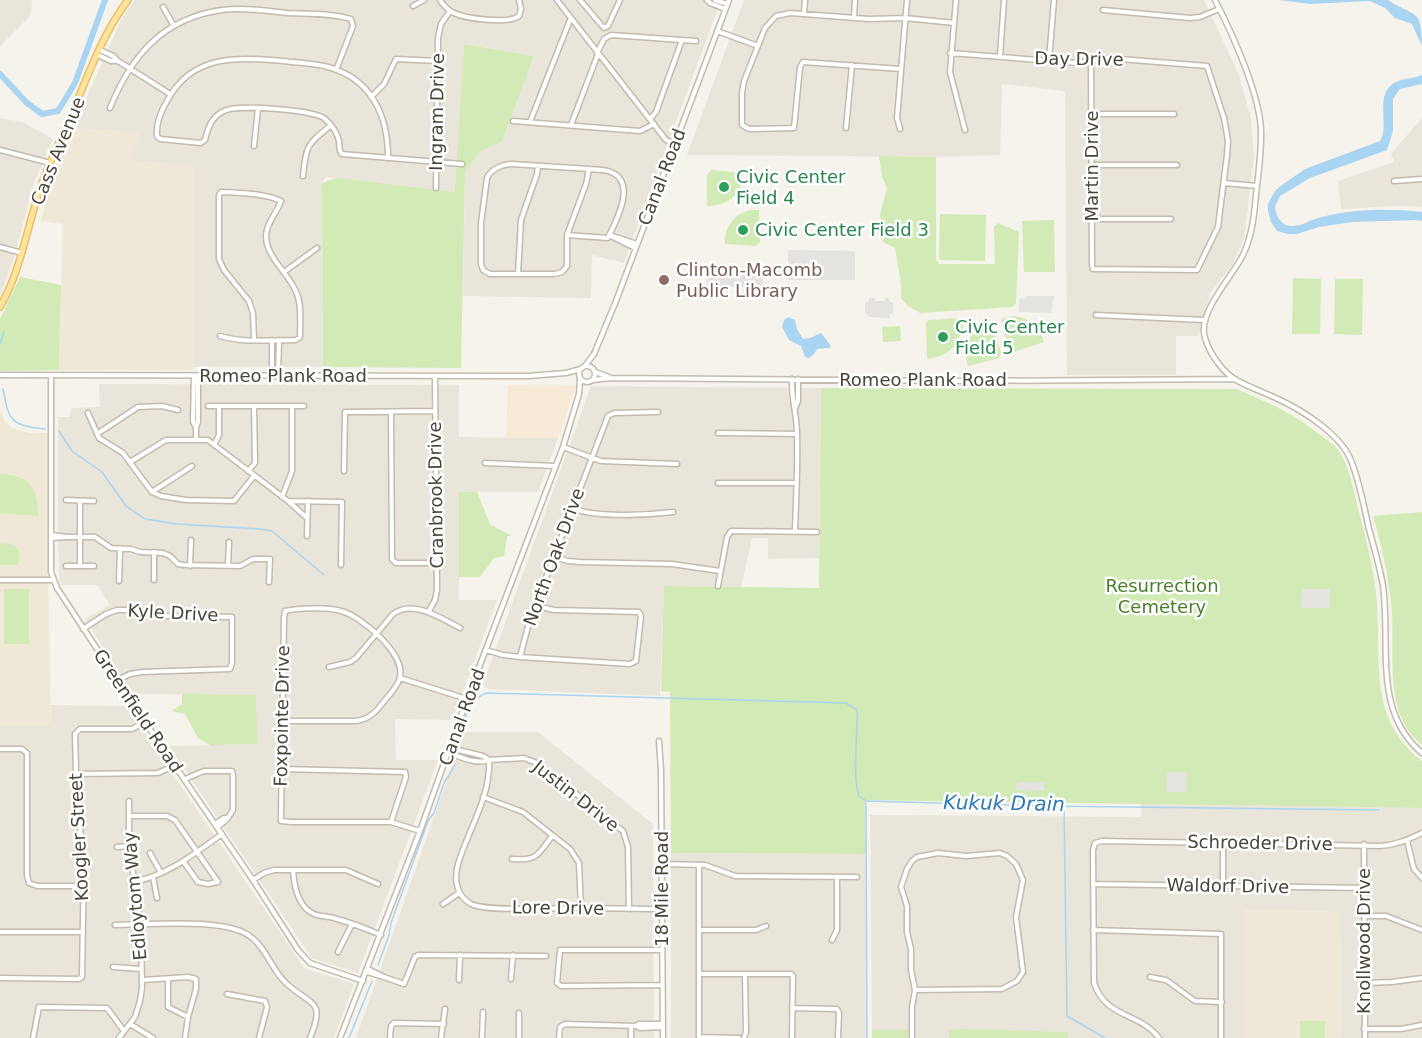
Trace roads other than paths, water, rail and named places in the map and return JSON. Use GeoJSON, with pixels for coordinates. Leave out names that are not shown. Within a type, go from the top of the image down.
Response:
{"type":"FeatureCollection","features":[{"type":"Feature","properties":{"kind":"main road","name":"Cass Avenue"},"geometry":{"type":"LineString","coordinates":[[0,307],[22,253],[39,192],[50,163],[99,52],[114,21],[128,0]]}},
{"type":"Feature","properties":{"kind":"street"},"geometry":{"type":"LineString","coordinates":[[413,6],[424,0]]}},
{"type":"Feature","properties":{"kind":"street"},"geometry":{"type":"LineString","coordinates":[[440,0],[450,11],[469,18],[512,20],[521,12],[519,0]]}},
{"type":"Feature","properties":{"kind":"street"},"geometry":{"type":"LineString","coordinates":[[556,0],[664,136],[676,142]]}},
{"type":"Feature","properties":{"kind":"street"},"geometry":{"type":"LineString","coordinates":[[580,0],[600,26],[606,27],[620,0]]}},
{"type":"Feature","properties":{"kind":"street"},"geometry":{"type":"LineString","coordinates":[[700,0],[727,5]]}},
{"type":"Feature","properties":{"kind":"street"},"geometry":{"type":"LineString","coordinates":[[715,0],[727,5]]}},
{"type":"Feature","properties":{"kind":"street"},"geometry":{"type":"LineString","coordinates":[[804,14],[806,0]]}},
{"type":"Feature","properties":{"kind":"street"},"geometry":{"type":"LineString","coordinates":[[854,18],[855,0]]}},
{"type":"Feature","properties":{"kind":"street"},"geometry":{"type":"LineString","coordinates":[[900,129],[897,118],[907,0]]}},
{"type":"Feature","properties":{"kind":"street"},"geometry":{"type":"LineString","coordinates":[[956,0],[950,53],[951,81],[964,130]]}},
{"type":"Feature","properties":{"kind":"street"},"geometry":{"type":"LineString","coordinates":[[1000,56],[1004,0]]}},
{"type":"Feature","properties":{"kind":"street"},"geometry":{"type":"LineString","coordinates":[[1049,60],[1054,0]]}},
{"type":"Feature","properties":{"kind":"street"},"geometry":{"type":"LineString","coordinates":[[1215,0],[1238,48],[1256,105],[1261,137],[1254,220],[1248,244],[1204,320],[1204,331],[1209,347],[1225,370],[1236,380],[1301,412],[1339,441],[1350,457],[1383,586],[1389,700],[1399,725],[1422,753]]}},
{"type":"Feature","properties":{"kind":"street","name":"Canal Road"},"geometry":{"type":"LineString","coordinates":[[583,368],[594,354],[727,5]]}},
{"type":"Feature","properties":{"kind":"street"},"geometry":{"type":"LineString","coordinates":[[163,7],[174,26]]}},
{"type":"Feature","properties":{"kind":"street"},"geometry":{"type":"LineString","coordinates":[[110,108],[129,68],[151,43],[174,26],[197,16],[225,9],[346,17],[353,20],[353,26],[336,70]]}},
{"type":"Feature","properties":{"kind":"street"},"geometry":{"type":"LineString","coordinates":[[1103,10],[1190,18],[1200,17],[1219,9]]}},
{"type":"Feature","properties":{"kind":"street","name":"Ingram Drive"},"geometry":{"type":"LineString","coordinates":[[436,188],[438,36],[441,24],[450,11]]}},
{"type":"Feature","properties":{"kind":"street"},"geometry":{"type":"LineString","coordinates":[[901,69],[801,63],[794,128],[749,129],[743,127],[742,87],[765,28],[773,18],[784,13],[854,18],[906,18],[954,23]]}},
{"type":"Feature","properties":{"kind":"street"},"geometry":{"type":"LineString","coordinates":[[530,122],[570,19]]}},
{"type":"Feature","properties":{"kind":"street"},"geometry":{"type":"LineString","coordinates":[[717,31],[758,46]]}},
{"type":"Feature","properties":{"kind":"street"},"geometry":{"type":"LineString","coordinates":[[571,126],[604,39],[611,35],[696,41]]}},
{"type":"Feature","properties":{"kind":"street"},"geometry":{"type":"LineString","coordinates":[[650,119],[656,112],[682,40]]}},
{"type":"Feature","properties":{"kind":"street"},"geometry":{"type":"LineString","coordinates":[[99,52],[111,61],[118,61],[170,94]]}},
{"type":"Feature","properties":{"kind":"street","name":"Day Drive"},"geometry":{"type":"LineString","coordinates":[[950,53],[1077,63],[1108,58],[1207,66],[1226,128],[1227,151],[1224,183]]}},
{"type":"Feature","properties":{"kind":"street"},"geometry":{"type":"LineString","coordinates":[[388,158],[385,124],[371,97],[354,79],[336,70],[314,64],[227,59],[194,71],[184,78],[170,94],[157,126],[158,138],[203,142],[210,124],[222,112],[236,107],[312,113],[330,124],[337,135],[339,150],[342,154],[436,163],[462,164]]}},
{"type":"Feature","properties":{"kind":"street"},"geometry":{"type":"LineString","coordinates":[[371,97],[384,84],[396,59],[438,62]]}},
{"type":"Feature","properties":{"kind":"street","name":"Martin Drive"},"geometry":{"type":"LineString","coordinates":[[1091,61],[1092,265],[1094,269],[1197,270],[1218,227],[1224,183]]}},
{"type":"Feature","properties":{"kind":"street"},"geometry":{"type":"LineString","coordinates":[[846,128],[852,65]]}},
{"type":"Feature","properties":{"kind":"street"},"geometry":{"type":"LineString","coordinates":[[254,146],[258,108]]}},
{"type":"Feature","properties":{"kind":"street"},"geometry":{"type":"LineString","coordinates":[[1092,114],[1174,114]]}},
{"type":"Feature","properties":{"kind":"street"},"geometry":{"type":"LineString","coordinates":[[513,121],[640,131],[654,124]]}},
{"type":"Feature","properties":{"kind":"street"},"geometry":{"type":"LineString","coordinates":[[303,176],[305,155],[309,145],[330,124]]}},
{"type":"Feature","properties":{"kind":"street"},"geometry":{"type":"LineString","coordinates":[[0,150],[50,163]]}},
{"type":"Feature","properties":{"kind":"street"},"geometry":{"type":"LineString","coordinates":[[567,236],[605,239],[609,236],[624,198],[621,180],[615,174],[601,170],[589,169],[509,164],[497,168],[487,178],[482,216],[481,261],[483,270],[490,274],[555,274],[562,272],[567,264],[567,236],[586,184],[589,169]]}},
{"type":"Feature","properties":{"kind":"street"},"geometry":{"type":"LineString","coordinates":[[1091,165],[1177,165]]}},
{"type":"Feature","properties":{"kind":"street"},"geometry":{"type":"LineString","coordinates":[[518,274],[521,220],[538,166]]}},
{"type":"Feature","properties":{"kind":"street"},"geometry":{"type":"LineString","coordinates":[[1394,181],[1422,179]]}},
{"type":"Feature","properties":{"kind":"street"},"geometry":{"type":"LineString","coordinates":[[1224,183],[1257,186]]}},
{"type":"Feature","properties":{"kind":"street"},"geometry":{"type":"LineString","coordinates":[[220,336],[230,339],[296,340],[300,338],[299,300],[294,287],[270,250],[266,237],[269,224],[281,201],[273,197],[221,192],[219,259],[224,270],[249,301],[253,313],[254,339]]}},
{"type":"Feature","properties":{"kind":"street"},"geometry":{"type":"LineString","coordinates":[[1092,219],[1171,219]]}},
{"type":"Feature","properties":{"kind":"street"},"geometry":{"type":"LineString","coordinates":[[609,236],[636,246]]}},
{"type":"Feature","properties":{"kind":"street"},"geometry":{"type":"LineString","coordinates":[[0,247],[22,253]]}},
{"type":"Feature","properties":{"kind":"street"},"geometry":{"type":"LineString","coordinates":[[284,272],[317,248]]}},
{"type":"Feature","properties":{"kind":"street"},"geometry":{"type":"LineString","coordinates":[[1096,315],[1204,320]]}},
{"type":"Feature","properties":{"kind":"street"},"geometry":{"type":"LineString","coordinates":[[272,340],[272,377]]}},
{"type":"Feature","properties":{"kind":"street"},"geometry":{"type":"LineString","coordinates":[[278,377],[279,340]]}},
{"type":"Feature","properties":{"kind":"street","name":"Canal Road"},"geometry":{"type":"LineString","coordinates":[[594,354],[594,370]]}},
{"type":"Feature","properties":{"kind":"street"},"geometry":{"type":"LineString","coordinates":[[583,368],[594,370],[593,380],[587,383],[580,379],[579,374],[583,368]]}},
{"type":"Feature","properties":{"kind":"street","name":"Romeo Plank Road"},"geometry":{"type":"LineString","coordinates":[[0,375],[528,376],[566,374],[583,368]]}},
{"type":"Feature","properties":{"kind":"street","name":"Romeo Plank Road"},"geometry":{"type":"LineString","coordinates":[[594,370],[610,378]]}},
{"type":"Feature","properties":{"kind":"street","name":"Romeo Plank Road"},"geometry":{"type":"LineString","coordinates":[[566,374],[580,379]]}},
{"type":"Feature","properties":{"kind":"street","name":"Greenfield Road"},"geometry":{"type":"LineString","coordinates":[[51,375],[51,572],[53,580],[82,628],[305,958],[319,967],[363,981]]}},
{"type":"Feature","properties":{"kind":"street"},"geometry":{"type":"LineString","coordinates":[[196,376],[194,422],[196,439]]}},
{"type":"Feature","properties":{"kind":"street","name":"Cranbrook Drive"},"geometry":{"type":"LineString","coordinates":[[429,611],[436,595],[437,563],[435,376]]}},
{"type":"Feature","properties":{"kind":"street","name":"Romeo Plank Road"},"geometry":{"type":"LineString","coordinates":[[593,380],[610,378],[1236,380]]}},
{"type":"Feature","properties":{"kind":"street","name":"Canal Road"},"geometry":{"type":"LineString","coordinates":[[340,1038],[368,971],[562,447],[579,394],[580,379]]}},
{"type":"Feature","properties":{"kind":"street"},"geometry":{"type":"LineString","coordinates":[[792,379],[792,402],[795,409],[797,434],[795,531]]}},
{"type":"Feature","properties":{"kind":"street"},"geometry":{"type":"LineString","coordinates":[[795,409],[798,401],[798,379]]}},
{"type":"Feature","properties":{"kind":"street","name":"Canal Road"},"geometry":{"type":"LineString","coordinates":[[579,394],[587,383]]}},
{"type":"Feature","properties":{"kind":"street"},"geometry":{"type":"LineString","coordinates":[[97,434],[138,407],[162,406],[178,410]]}},
{"type":"Feature","properties":{"kind":"street"},"geometry":{"type":"LineString","coordinates":[[208,406],[304,406]]}},
{"type":"Feature","properties":{"kind":"street"},"geometry":{"type":"LineString","coordinates":[[214,445],[219,435],[219,406]]}},
{"type":"Feature","properties":{"kind":"street"},"geometry":{"type":"LineString","coordinates":[[248,471],[255,463],[254,406]]}},
{"type":"Feature","properties":{"kind":"street"},"geometry":{"type":"LineString","coordinates":[[282,497],[292,475],[292,406]]}},
{"type":"Feature","properties":{"kind":"street"},"geometry":{"type":"LineString","coordinates":[[344,471],[345,412],[435,411]]}},
{"type":"Feature","properties":{"kind":"street"},"geometry":{"type":"LineString","coordinates":[[391,412],[392,559],[396,563],[437,563]]}},
{"type":"Feature","properties":{"kind":"street","name":"North Oak Drive"},"geometry":{"type":"LineString","coordinates":[[520,657],[525,632],[610,414],[658,412]]}},
{"type":"Feature","properties":{"kind":"street"},"geometry":{"type":"LineString","coordinates":[[88,413],[102,441],[123,453],[152,492],[161,496],[186,501],[230,501],[238,498],[254,476]]}},
{"type":"Feature","properties":{"kind":"street"},"geometry":{"type":"LineString","coordinates":[[718,433],[797,434]]}},
{"type":"Feature","properties":{"kind":"street"},"geometry":{"type":"LineString","coordinates":[[130,462],[166,440],[208,440],[308,518]]}},
{"type":"Feature","properties":{"kind":"street"},"geometry":{"type":"LineString","coordinates":[[562,447],[591,458],[614,462],[677,464]]}},
{"type":"Feature","properties":{"kind":"street"},"geometry":{"type":"LineString","coordinates":[[485,463],[555,466]]}},
{"type":"Feature","properties":{"kind":"street"},"geometry":{"type":"LineString","coordinates":[[152,492],[192,466]]}},
{"type":"Feature","properties":{"kind":"street"},"geometry":{"type":"LineString","coordinates":[[718,483],[796,483]]}},
{"type":"Feature","properties":{"kind":"street"},"geometry":{"type":"LineString","coordinates":[[66,500],[94,501]]}},
{"type":"Feature","properties":{"kind":"street"},"geometry":{"type":"LineString","coordinates":[[80,501],[80,566]]}},
{"type":"Feature","properties":{"kind":"street"},"geometry":{"type":"LineString","coordinates":[[288,501],[342,502],[341,565]]}},
{"type":"Feature","properties":{"kind":"street"},"geometry":{"type":"LineString","coordinates":[[307,536],[308,501]]}},
{"type":"Feature","properties":{"kind":"street"},"geometry":{"type":"LineString","coordinates":[[572,508],[587,513],[673,512]]}},
{"type":"Feature","properties":{"kind":"street"},"geometry":{"type":"LineString","coordinates":[[718,586],[727,537],[731,531],[818,532]]}},
{"type":"Feature","properties":{"kind":"street"},"geometry":{"type":"LineString","coordinates":[[52,536],[97,537],[108,547],[166,554],[178,564],[190,566],[242,565],[253,559],[270,559],[269,582]]}},
{"type":"Feature","properties":{"kind":"street"},"geometry":{"type":"LineString","coordinates":[[190,566],[191,540]]}},
{"type":"Feature","properties":{"kind":"street"},"geometry":{"type":"LineString","coordinates":[[228,566],[229,542]]}},
{"type":"Feature","properties":{"kind":"street"},"geometry":{"type":"LineString","coordinates":[[119,581],[120,548]]}},
{"type":"Feature","properties":{"kind":"street"},"geometry":{"type":"LineString","coordinates":[[154,552],[154,580]]}},
{"type":"Feature","properties":{"kind":"street"},"geometry":{"type":"LineString","coordinates":[[554,557],[580,562],[672,564],[720,571]]}},
{"type":"Feature","properties":{"kind":"street"},"geometry":{"type":"LineString","coordinates":[[66,566],[94,566]]}},
{"type":"Feature","properties":{"kind":"street"},"geometry":{"type":"LineString","coordinates":[[0,580],[53,580]]}},
{"type":"Feature","properties":{"kind":"street"},"geometry":{"type":"LineString","coordinates":[[486,650],[503,656],[634,663],[637,657],[640,613],[554,610],[536,606]]}},
{"type":"Feature","properties":{"kind":"street"},"geometry":{"type":"LineString","coordinates":[[329,668],[353,661],[393,614],[400,609],[429,611],[460,628]]}},
{"type":"Feature","properties":{"kind":"street","name":"Kyle Drive"},"geometry":{"type":"LineString","coordinates":[[82,628],[117,610],[134,610],[166,616],[232,617],[232,668],[135,672],[118,680]]}},
{"type":"Feature","properties":{"kind":"street","name":"Foxpointe Drive"},"geometry":{"type":"LineString","coordinates":[[376,634],[343,611],[285,611],[281,821],[391,822]]}},
{"type":"Feature","properties":{"kind":"street"},"geometry":{"type":"LineString","coordinates":[[282,721],[356,721],[366,719],[375,713],[400,678],[400,669],[395,655],[388,644],[376,634]]}},
{"type":"Feature","properties":{"kind":"street"},"geometry":{"type":"LineString","coordinates":[[400,678],[467,699]]}},
{"type":"Feature","properties":{"kind":"street","name":"Koogler Street"},"geometry":{"type":"LineString","coordinates":[[0,978],[81,978],[83,972],[83,840],[76,805],[76,732],[80,729],[132,729],[145,722]]}},
{"type":"Feature","properties":{"kind":"street","name":"18 Mile Road"},"geometry":{"type":"LineString","coordinates":[[659,741],[661,750],[663,1038]]}},
{"type":"Feature","properties":{"kind":"street","name":"Justin Drive"},"geometry":{"type":"LineString","coordinates":[[450,747],[483,756],[489,760]]}},
{"type":"Feature","properties":{"kind":"street"},"geometry":{"type":"LineString","coordinates":[[0,749],[25,750],[28,756],[27,875],[29,883],[37,886],[83,886]]}},
{"type":"Feature","properties":{"kind":"street"},"geometry":{"type":"LineString","coordinates":[[459,756],[461,751]]}},
{"type":"Feature","properties":{"kind":"street","name":"Justin Drive"},"geometry":{"type":"LineString","coordinates":[[448,753],[482,763],[503,758],[524,758],[537,763],[623,831],[628,847],[629,909]]}},
{"type":"Feature","properties":{"kind":"street"},"geometry":{"type":"LineString","coordinates":[[443,904],[459,893],[456,880],[458,863],[483,797],[489,773],[489,760]]}},
{"type":"Feature","properties":{"kind":"street"},"geometry":{"type":"LineString","coordinates":[[76,774],[158,773],[175,765]]}},
{"type":"Feature","properties":{"kind":"street"},"geometry":{"type":"LineString","coordinates":[[281,769],[403,771],[406,777],[391,822],[420,831]]}},
{"type":"Feature","properties":{"kind":"street"},"geometry":{"type":"LineString","coordinates":[[185,779],[204,771],[232,771],[233,810],[227,819],[217,826]]}},
{"type":"Feature","properties":{"kind":"street"},"geometry":{"type":"LineString","coordinates":[[483,797],[517,808],[570,849],[579,863],[581,908]]}},
{"type":"Feature","properties":{"kind":"street","name":"Edloytom Way"},"geometry":{"type":"LineString","coordinates":[[119,1038],[130,1024],[140,1001],[142,980],[141,925],[129,846],[129,801]]}},
{"type":"Feature","properties":{"kind":"street"},"geometry":{"type":"LineString","coordinates":[[129,816],[171,818],[179,823],[218,882],[208,884],[198,882],[183,861]]}},
{"type":"Feature","properties":{"kind":"street","name":"Schroeder Drive"},"geometry":{"type":"LineString","coordinates":[[1093,885],[1093,847],[1095,843],[1102,841],[1394,845],[1422,833]]}},
{"type":"Feature","properties":{"kind":"street"},"geometry":{"type":"LineString","coordinates":[[134,882],[153,877],[183,861],[222,834]]}},
{"type":"Feature","properties":{"kind":"street"},"geometry":{"type":"LineString","coordinates":[[512,859],[527,860],[534,857],[552,836]]}},
{"type":"Feature","properties":{"kind":"street"},"geometry":{"type":"LineString","coordinates":[[1407,841],[1414,869],[1422,878]]}},
{"type":"Feature","properties":{"kind":"street"},"geometry":{"type":"LineString","coordinates":[[1223,843],[1223,886]]}},
{"type":"Feature","properties":{"kind":"street","name":"Knollwood Drive"},"geometry":{"type":"LineString","coordinates":[[1364,844],[1365,1038]]}},
{"type":"Feature","properties":{"kind":"street"},"geometry":{"type":"LineString","coordinates":[[117,847],[129,846]]}},
{"type":"Feature","properties":{"kind":"street"},"geometry":{"type":"LineString","coordinates":[[150,853],[161,873]]}},
{"type":"Feature","properties":{"kind":"street"},"geometry":{"type":"LineString","coordinates":[[912,1038],[912,1006],[915,990],[907,932],[907,906],[901,890],[910,863],[917,857],[938,853],[966,856],[997,853],[1008,856],[1019,869],[1023,880],[1016,917],[1024,965],[1021,976],[1013,985],[999,989],[915,990]]}},
{"type":"Feature","properties":{"kind":"street"},"geometry":{"type":"LineString","coordinates":[[662,864],[699,864],[735,876],[857,877]]}},
{"type":"Feature","properties":{"kind":"street"},"geometry":{"type":"LineString","coordinates":[[699,864],[699,1038],[739,1038]]}},
{"type":"Feature","properties":{"kind":"street"},"geometry":{"type":"LineString","coordinates":[[293,870],[294,887],[302,903],[308,909],[318,915],[336,918],[381,935]]}},
{"type":"Feature","properties":{"kind":"street"},"geometry":{"type":"LineString","coordinates":[[254,880],[268,871],[346,870],[378,884]]}},
{"type":"Feature","properties":{"kind":"street"},"geometry":{"type":"LineString","coordinates":[[153,877],[157,898]]}},
{"type":"Feature","properties":{"kind":"street"},"geometry":{"type":"LineString","coordinates":[[832,940],[837,930],[837,877]]}},
{"type":"Feature","properties":{"kind":"street"},"geometry":{"type":"LineString","coordinates":[[1093,885],[1094,983],[1099,996],[1110,1007],[1152,1030],[1159,1038]]}},
{"type":"Feature","properties":{"kind":"street","name":"Waldorf Drive"},"geometry":{"type":"LineString","coordinates":[[1093,885],[1364,888]]}},
{"type":"Feature","properties":{"kind":"street","name":"Lore Drive"},"geometry":{"type":"LineString","coordinates":[[459,893],[468,902],[481,907],[662,909]]}},
{"type":"Feature","properties":{"kind":"street"},"geometry":{"type":"LineString","coordinates":[[1364,916],[1386,916],[1422,930]]}},
{"type":"Feature","properties":{"kind":"street"},"geometry":{"type":"LineString","coordinates":[[114,925],[189,924],[235,929],[250,936],[264,951],[286,984],[314,1004],[317,1016],[310,1038]]}},
{"type":"Feature","properties":{"kind":"street"},"geometry":{"type":"LineString","coordinates":[[338,952],[352,924]]}},
{"type":"Feature","properties":{"kind":"street"},"geometry":{"type":"LineString","coordinates":[[699,930],[756,930],[766,926]]}},
{"type":"Feature","properties":{"kind":"street"},"geometry":{"type":"LineString","coordinates":[[1093,930],[1221,934],[1221,1038]]}},
{"type":"Feature","properties":{"kind":"street"},"geometry":{"type":"LineString","coordinates":[[0,932],[83,932]]}},
{"type":"Feature","properties":{"kind":"street"},"geometry":{"type":"LineString","coordinates":[[662,950],[560,950],[557,983],[561,986],[662,986]]}},
{"type":"Feature","properties":{"kind":"street"},"geometry":{"type":"LineString","coordinates":[[459,980],[460,955]]}},
{"type":"Feature","properties":{"kind":"street"},"geometry":{"type":"LineString","coordinates":[[512,979],[513,955]]}},
{"type":"Feature","properties":{"kind":"street"},"geometry":{"type":"LineString","coordinates":[[368,971],[404,984],[416,956],[546,956]]}},
{"type":"Feature","properties":{"kind":"street"},"geometry":{"type":"LineString","coordinates":[[112,967],[141,969]]}},
{"type":"Feature","properties":{"kind":"street"},"geometry":{"type":"LineString","coordinates":[[699,974],[791,974],[793,976],[792,1038]]}},
{"type":"Feature","properties":{"kind":"street"},"geometry":{"type":"LineString","coordinates":[[744,1038],[746,1032],[745,974]]}},
{"type":"Feature","properties":{"kind":"street"},"geometry":{"type":"LineString","coordinates":[[142,980],[188,977],[196,979],[196,989],[185,1038]]}},
{"type":"Feature","properties":{"kind":"street"},"geometry":{"type":"LineString","coordinates":[[1150,977],[1166,980],[1195,1001],[1222,1002]]}},
{"type":"Feature","properties":{"kind":"street"},"geometry":{"type":"LineString","coordinates":[[1364,983],[1422,978]]}},
{"type":"Feature","properties":{"kind":"street"},"geometry":{"type":"LineString","coordinates":[[168,980],[168,1007],[188,1017]]}},
{"type":"Feature","properties":{"kind":"street"},"geometry":{"type":"LineString","coordinates":[[227,994],[265,1001],[267,1007],[259,1038]]}},
{"type":"Feature","properties":{"kind":"street"},"geometry":{"type":"LineString","coordinates":[[33,1038],[39,1007],[107,1008],[124,1031]]}},
{"type":"Feature","properties":{"kind":"street"},"geometry":{"type":"LineString","coordinates":[[792,1008],[838,1010],[838,1038]]}},
{"type":"Feature","properties":{"kind":"street"},"geometry":{"type":"LineString","coordinates":[[441,1038],[446,1009]]}},
{"type":"Feature","properties":{"kind":"street"},"geometry":{"type":"LineString","coordinates":[[483,1012],[483,1038]]}},
{"type":"Feature","properties":{"kind":"street"},"geometry":{"type":"LineString","coordinates":[[519,1013],[519,1038]]}},
{"type":"Feature","properties":{"kind":"street"},"geometry":{"type":"LineString","coordinates":[[390,1038],[391,1026],[397,1022],[444,1024]]}},
{"type":"Feature","properties":{"kind":"street"},"geometry":{"type":"LineString","coordinates":[[130,1024],[153,1038]]}},
{"type":"Feature","properties":{"kind":"street"},"geometry":{"type":"LineString","coordinates":[[559,1038],[560,1027],[565,1024],[662,1026]]}},
{"type":"Feature","properties":{"kind":"street"},"geometry":{"type":"LineString","coordinates":[[1364,1029],[1398,1029],[1422,1025]]}},
{"type":"Feature","properties":{"kind":"street"},"geometry":{"type":"LineString","coordinates":[[631,1038],[634,1026]]}},
{"type":"Feature","properties":{"kind":"water"},"geometry":{"type":"Polygon","coordinates":[[[1279,0],[1388,0],[1411,12],[1418,19],[1422,46],[1412,24],[1395,18],[1385,8],[1370,1],[1310,4],[1279,0]]]}},
{"type":"Feature","properties":{"kind":"water"},"geometry":{"type":"Polygon","coordinates":[[[1422,75],[1422,84],[1400,89],[1393,99],[1393,131],[1387,150],[1310,178],[1280,196],[1275,206],[1279,220],[1290,226],[1330,215],[1370,210],[1422,212],[1422,221],[1352,222],[1319,227],[1297,234],[1277,231],[1268,211],[1268,204],[1275,191],[1305,169],[1380,141],[1384,127],[1383,102],[1388,88],[1397,81],[1422,75]]]}},
{"type":"Feature","properties":{"kind":"water"},"geometry":{"type":"Polygon","coordinates":[[[788,317],[795,320],[803,339],[821,333],[831,346],[817,349],[809,358],[805,357],[801,346],[789,340],[782,327],[784,320],[788,317]]]}},
{"type":"Feature","properties":{"kind":"waterway"},"geometry":{"type":"LineString","coordinates":[[0,74],[27,103],[42,114],[58,111],[75,83],[105,0]]}},
{"type":"Feature","properties":{"kind":"waterway"},"geometry":{"type":"LineString","coordinates":[[0,344],[4,332]]}},
{"type":"Feature","properties":{"kind":"waterway"},"geometry":{"type":"LineString","coordinates":[[3,389],[7,409],[14,420],[25,426],[45,429]]}},
{"type":"Feature","properties":{"kind":"waterway"},"geometry":{"type":"LineString","coordinates":[[59,431],[72,451],[102,472],[126,506],[145,519],[177,524],[272,531],[324,575]]}},
{"type":"Feature","properties":{"kind":"waterway"},"geometry":{"type":"LineString","coordinates":[[461,744],[462,729],[470,707],[480,696],[487,693],[846,703],[857,710],[856,778],[859,796],[866,801]]}},
{"type":"Feature","properties":{"kind":"waterway"},"geometry":{"type":"LineString","coordinates":[[378,965],[428,821],[434,813],[444,783],[455,765]]}},
{"type":"Feature","properties":{"kind":"waterway","name":"Kukuk Drain"},"geometry":{"type":"LineString","coordinates":[[867,801],[1045,806],[1379,810]]}},
{"type":"Feature","properties":{"kind":"waterway","name":"Kukuk Drain"},"geometry":{"type":"LineString","coordinates":[[866,802],[867,1038]]}},
{"type":"Feature","properties":{"kind":"waterway"},"geometry":{"type":"LineString","coordinates":[[1064,807],[1067,1016],[1105,1038]]}},
{"type":"Feature","properties":{"kind":"waterway"},"geometry":{"type":"LineString","coordinates":[[349,1038],[372,981]]}},
{"type":"Feature","properties":{"kind":"place","name":"Civic Center Field 4"},"geometry":{"type":"Point","coordinates":[724,187]}},
{"type":"Feature","properties":{"kind":"place","name":"Civic Center Field 3"},"geometry":{"type":"Point","coordinates":[743,230]}},
{"type":"Feature","properties":{"kind":"place","name":"Clinton-Macomb Public Library"},"geometry":{"type":"Point","coordinates":[664,280]}},
{"type":"Feature","properties":{"kind":"place","name":"Civic Center Field 5"},"geometry":{"type":"Point","coordinates":[943,337]}},
{"type":"Feature","properties":{"kind":"park label","name":"Resurrection Cemetery"},"geometry":{"type":"Point","coordinates":[1162,596]}}]}
